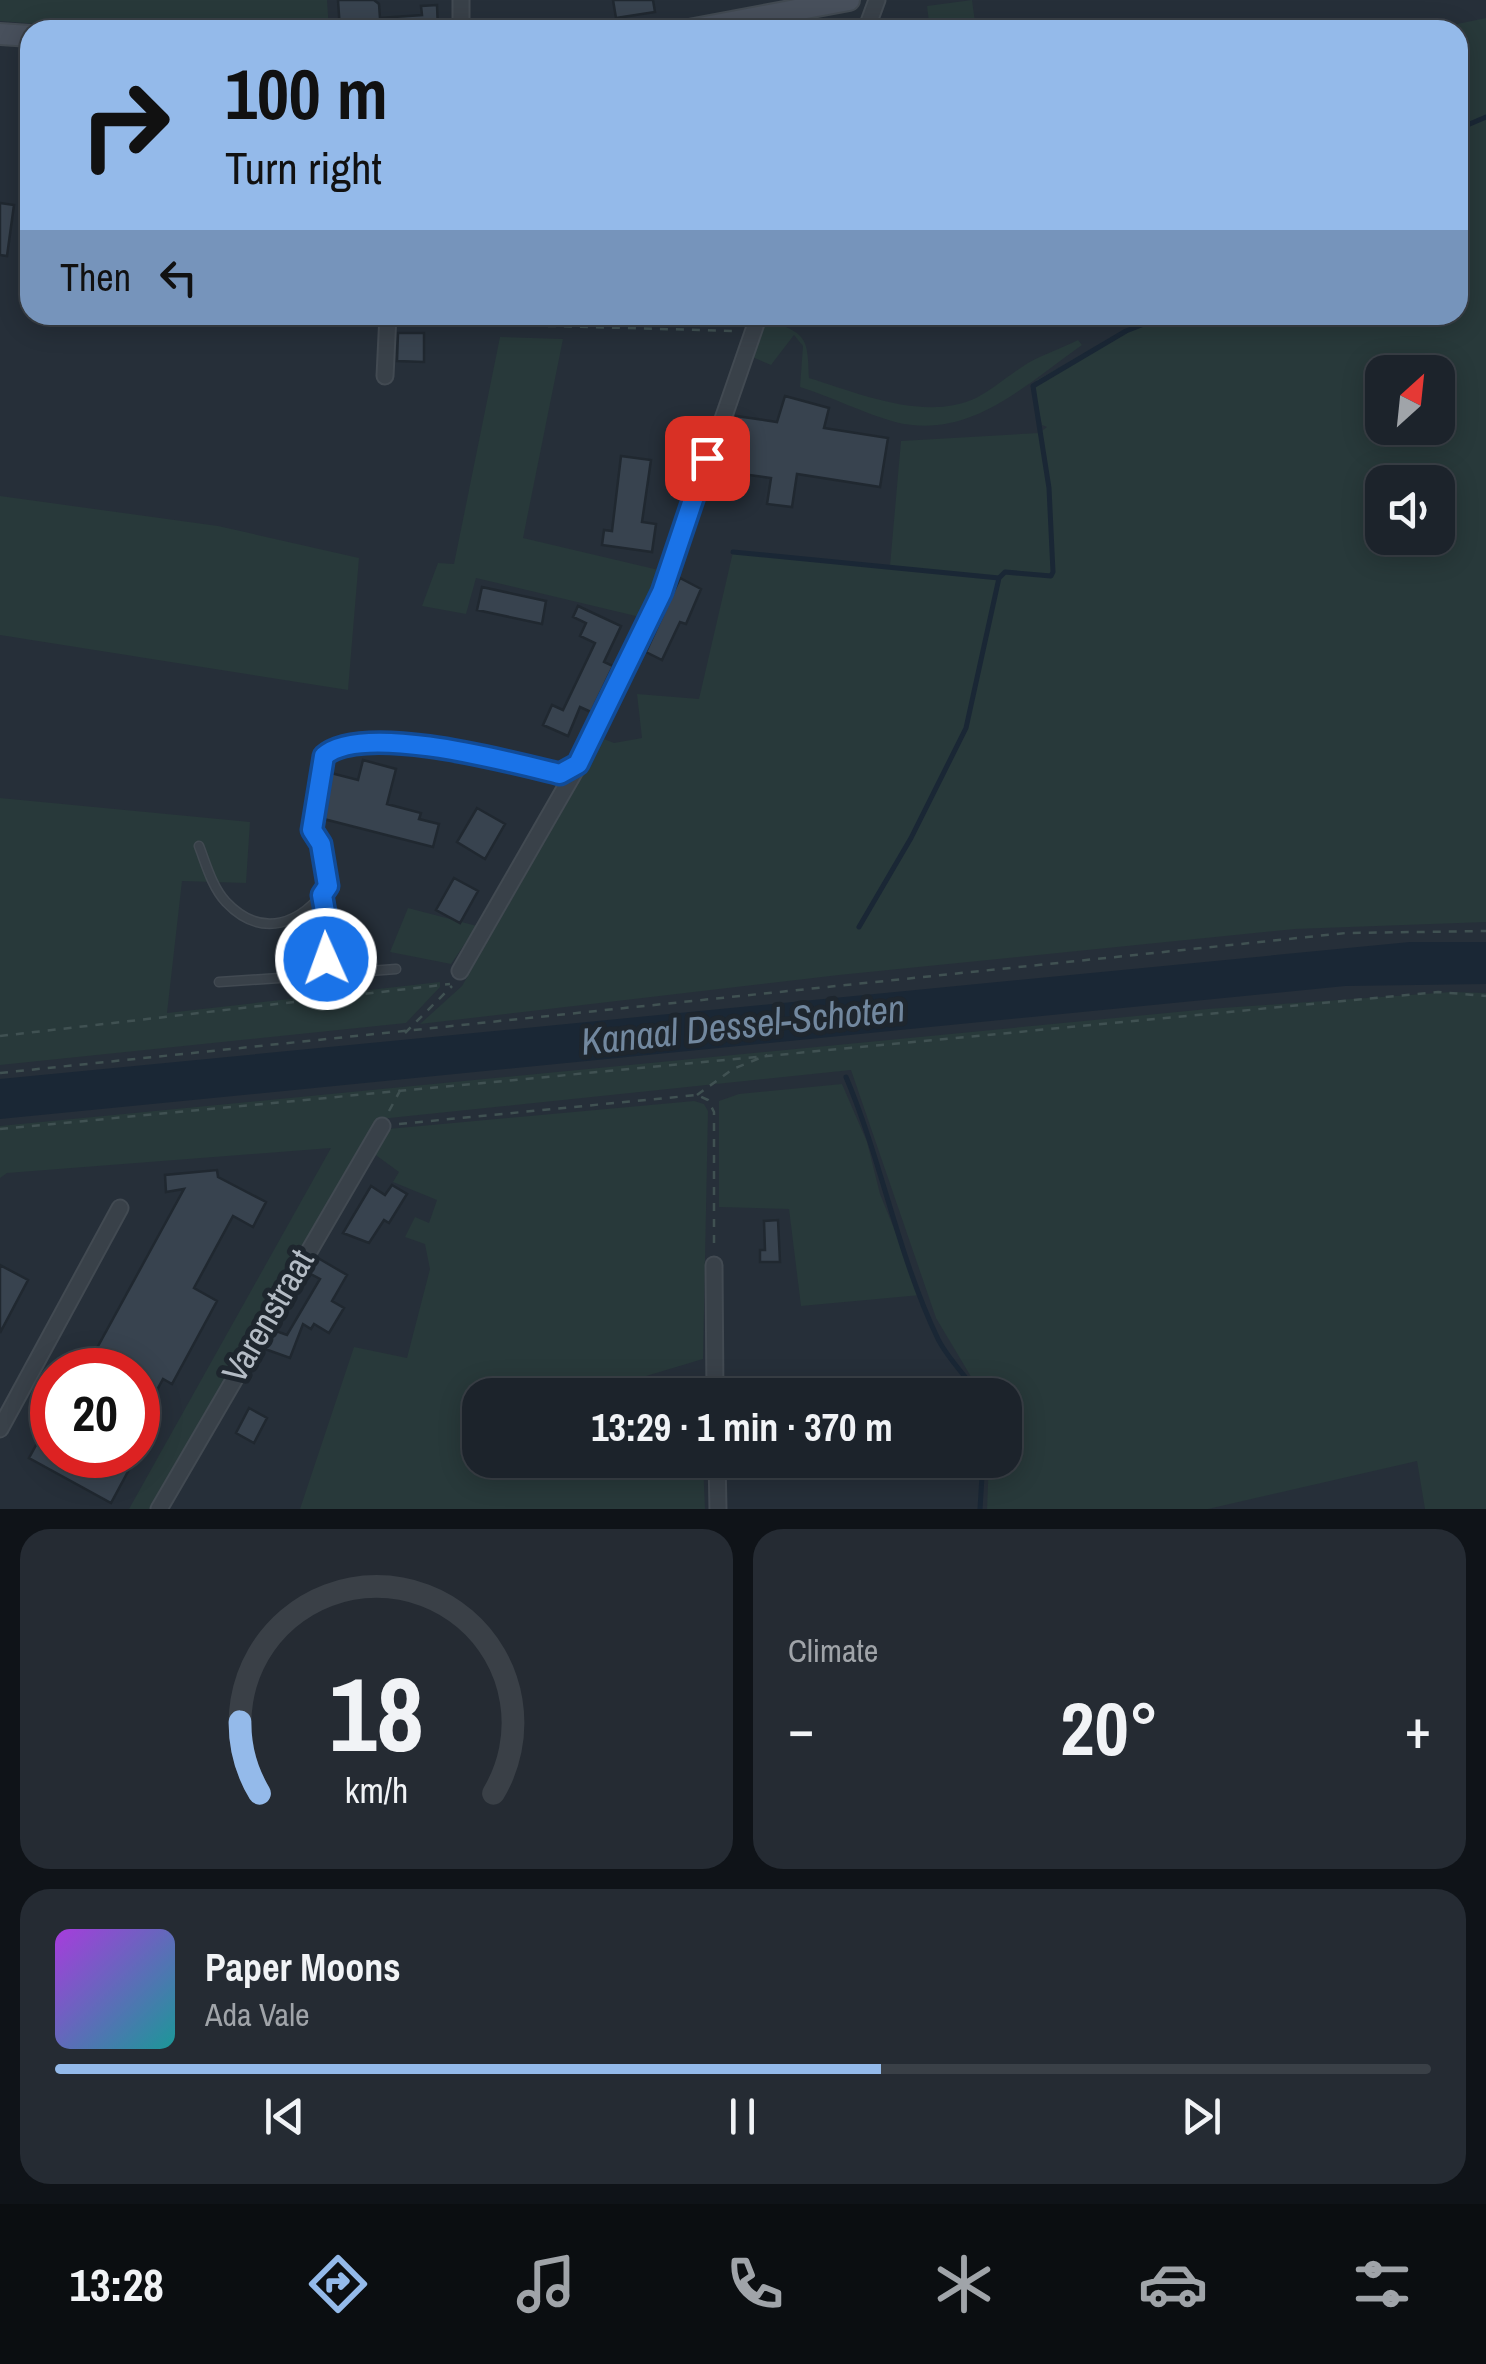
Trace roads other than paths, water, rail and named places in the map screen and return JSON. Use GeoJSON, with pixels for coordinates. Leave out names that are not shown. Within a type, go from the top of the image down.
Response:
{"type":"FeatureCollection","features":[{"type":"Feature","properties":{"kind":"street"},"geometry":{"type":"LineString","coordinates":[[742,20],[849,0]]}},
{"type":"Feature","properties":{"kind":"street"},"geometry":{"type":"LineString","coordinates":[[385,376],[388,325]]}},
{"type":"Feature","properties":{"kind":"street"},"geometry":{"type":"LineString","coordinates":[[460,971],[578,764],[675,562],[713,438],[755,325]]}},
{"type":"Feature","properties":{"kind":"street","name":"Varenstraat"},"geometry":{"type":"LineString","coordinates":[[159,1509],[382,1126]]}},
{"type":"Feature","properties":{"kind":"street"},"geometry":{"type":"LineString","coordinates":[[0,1430],[120,1208]]}},
{"type":"Feature","properties":{"kind":"street"},"geometry":{"type":"LineString","coordinates":[[714,1265],[715,1378]]}},
{"type":"Feature","properties":{"kind":"street"},"geometry":{"type":"LineString","coordinates":[[717,1478],[718,1509]]}},
{"type":"Feature","properties":{"kind":"lane"},"geometry":{"type":"LineString","coordinates":[[198,846],[226,902],[258,922],[277,926],[294,922],[328,886],[326,864],[312,830],[324,756],[334,747],[347,742],[455,748],[560,774],[578,764]]}},
{"type":"Feature","properties":{"kind":"lane"},"geometry":{"type":"LineString","coordinates":[[294,977],[326,959],[330,940],[322,895]]}},
{"type":"Feature","properties":{"kind":"lane"},"geometry":{"type":"LineString","coordinates":[[219,982],[396,970]]}},
{"type":"Feature","properties":{"kind":"water","name":"Kanaal Dessel-Schoten"},"geometry":{"type":"Polygon","coordinates":[[[1410,942],[1486,942],[1486,984],[1345,986],[0,1119],[0,1079],[1410,942]]]}},
{"type":"Feature","properties":{"kind":"waterway"},"geometry":{"type":"LineString","coordinates":[[1468,125],[1486,117]]}},
{"type":"Feature","properties":{"kind":"waterway"},"geometry":{"type":"LineString","coordinates":[[859,927],[911,838],[966,728],[999,578],[1005,572],[1051,576],[1053,572],[1049,488],[1033,386],[1141,325]]}},
{"type":"Feature","properties":{"kind":"waterway"},"geometry":{"type":"LineString","coordinates":[[733,552],[999,578]]}},
{"type":"Feature","properties":{"kind":"waterway"},"geometry":{"type":"LineString","coordinates":[[846,1077],[924,1307],[942,1346],[966,1378]]}},
{"type":"Feature","properties":{"kind":"waterway"},"geometry":{"type":"LineString","coordinates":[[980,1509],[982,1478]]}}]}
